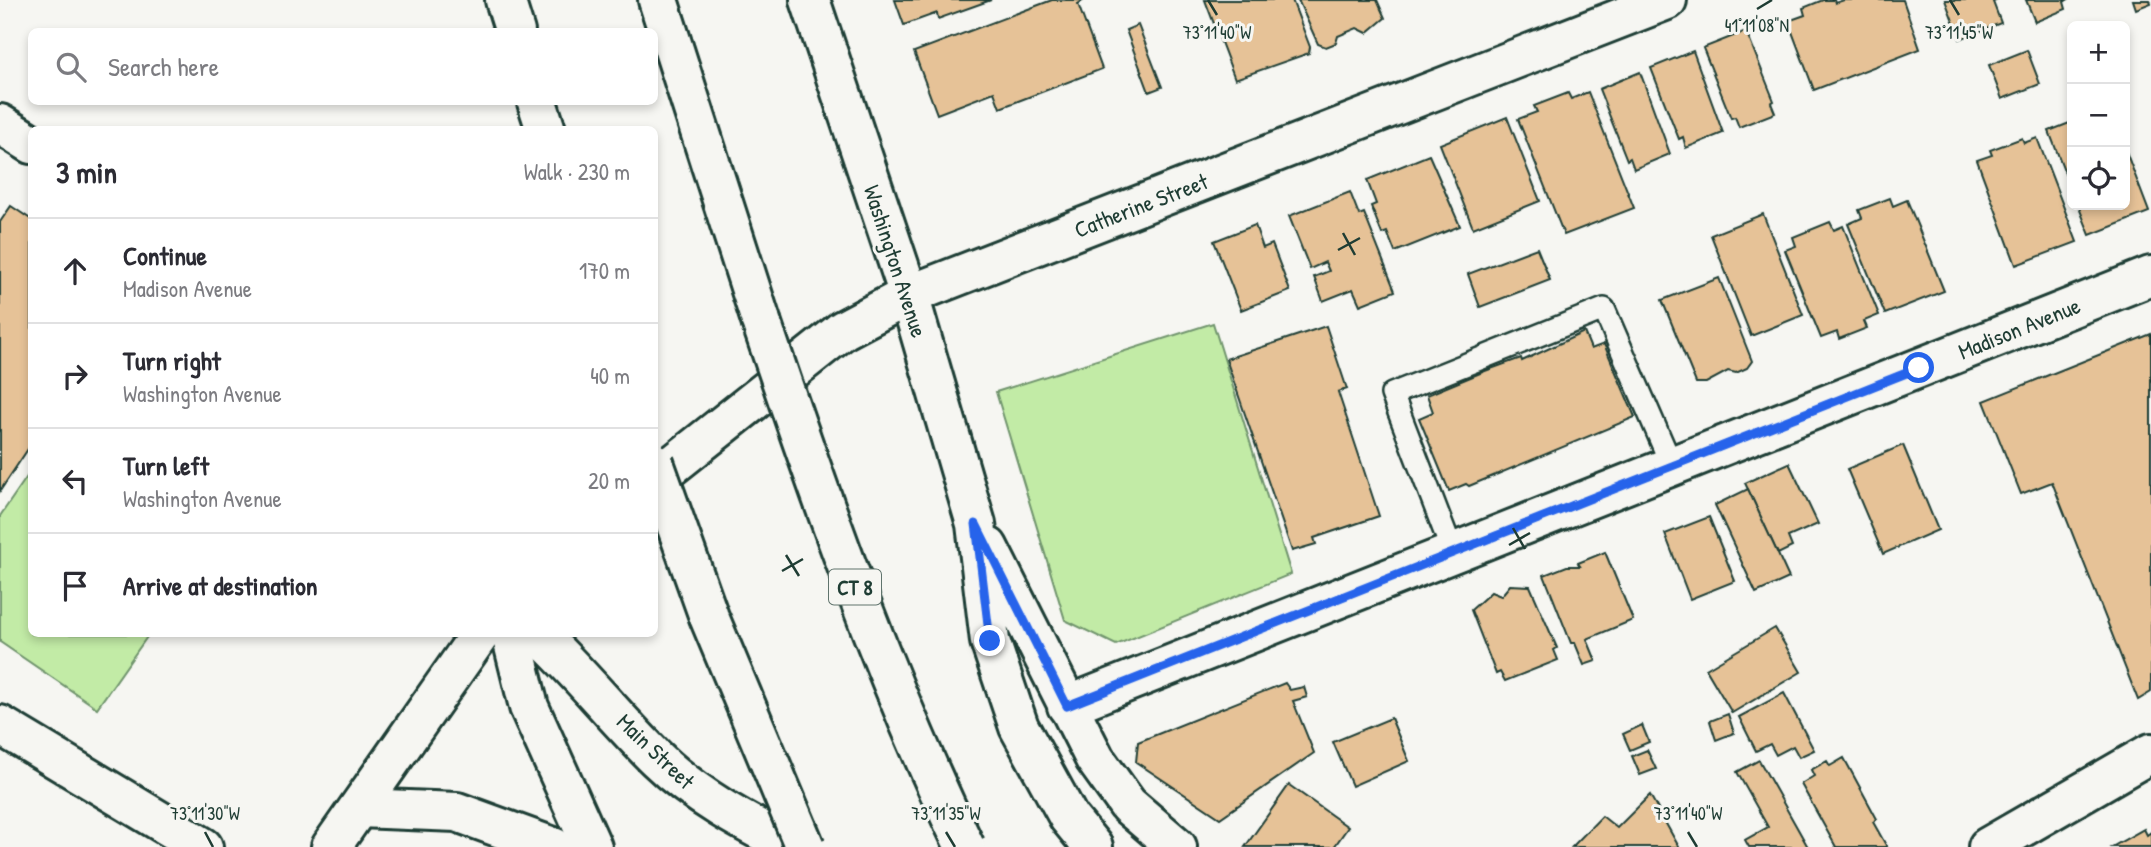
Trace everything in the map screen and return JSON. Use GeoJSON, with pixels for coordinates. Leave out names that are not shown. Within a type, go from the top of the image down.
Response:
{"type":"FeatureCollection","features":[{"type":"Feature","properties":{"kind":"main road"},"geometry":{"type":"LineString","coordinates":[[505,0],[514,28]]}},
{"type":"Feature","properties":{"kind":"main road","name":"CT 8"},"geometry":{"type":"LineString","coordinates":[[658,0],[809,465],[877,644],[965,847]]}},
{"type":"Feature","properties":{"kind":"main road","name":"Washington Avenue"},"geometry":{"type":"LineString","coordinates":[[810,0],[909,295],[976,524],[990,641],[1019,727],[1069,818],[1093,847]]}},
{"type":"Feature","properties":{"kind":"main road","name":"Catherine Street"},"geometry":{"type":"LineString","coordinates":[[658,477],[842,330],[909,295],[1667,0]]}},
{"type":"Feature","properties":{"kind":"main road"},"geometry":{"type":"LineString","coordinates":[[538,105],[545,126]]}},
{"type":"Feature","properties":{"kind":"main road"},"geometry":{"type":"LineString","coordinates":[[0,124],[28,142]]}},
{"type":"Feature","properties":{"kind":"main road","name":"Madison Avenue"},"geometry":{"type":"LineString","coordinates":[[1067,706],[2151,276]]}},
{"type":"Feature","properties":{"kind":"main road"},"geometry":{"type":"LineString","coordinates":[[658,474],[709,617],[805,847]]}},
{"type":"Feature","properties":{"kind":"main road","name":"Washington Avenue"},"geometry":{"type":"LineString","coordinates":[[976,524],[1067,706]]}},
{"type":"Feature","properties":{"kind":"main road"},"geometry":{"type":"LineString","coordinates":[[331,847],[478,637]]}},
{"type":"Feature","properties":{"kind":"main road"},"geometry":{"type":"LineString","coordinates":[[512,637],[530,707],[592,847]]}},
{"type":"Feature","properties":{"kind":"main road","name":"Main Street"},"geometry":{"type":"LineString","coordinates":[[541,637],[580,673],[658,760],[719,808],[792,847]]}},
{"type":"Feature","properties":{"kind":"main road"},"geometry":{"type":"LineString","coordinates":[[1067,706],[1095,759],[1128,805],[1177,847]]}},
{"type":"Feature","properties":{"kind":"main road"},"geometry":{"type":"LineString","coordinates":[[0,725],[203,847]]}},
{"type":"Feature","properties":{"kind":"main road"},"geometry":{"type":"LineString","coordinates":[[1988,847],[2151,753]]}},
{"type":"Feature","properties":{"kind":"main road"},"geometry":{"type":"LineString","coordinates":[[359,808],[457,813],[553,847]]}},
{"type":"Feature","properties":{"kind":"lane"},"geometry":{"type":"LineString","coordinates":[[1453,553],[1392,394],[1604,309],[1672,466]]}},
{"type":"Feature","properties":{"kind":"green space"},"geometry":{"type":"Polygon","coordinates":[[[1213,323],[1291,574],[1116,645],[1065,620],[996,392],[1213,323]]]}},
{"type":"Feature","properties":{"kind":"green space"},"geometry":{"type":"Polygon","coordinates":[[[28,475],[28,637],[147,637],[97,708],[0,642],[0,516],[28,475]]]}},
{"type":"Feature","properties":{"kind":"building"},"geometry":{"type":"Polygon","coordinates":[[[895,0],[991,0],[938,19],[937,13],[904,25],[895,0]]]}},
{"type":"Feature","properties":{"kind":"building"},"geometry":{"type":"Polygon","coordinates":[[[1052,0],[1084,0],[1078,4],[1102,69],[1000,108],[994,92],[937,114],[914,52],[1052,0]]]}},
{"type":"Feature","properties":{"kind":"building"},"geometry":{"type":"Polygon","coordinates":[[[1205,0],[1292,0],[1310,47],[1309,53],[1235,79],[1205,0]]]}},
{"type":"Feature","properties":{"kind":"building"},"geometry":{"type":"Polygon","coordinates":[[[1298,0],[1377,0],[1385,18],[1367,33],[1357,28],[1338,36],[1336,43],[1326,47],[1318,44],[1298,0]]]}},
{"type":"Feature","properties":{"kind":"building"},"geometry":{"type":"Polygon","coordinates":[[[1823,0],[1834,0],[1835,3],[1844,0],[1903,0],[1920,49],[1814,90],[1788,21],[1805,15],[1803,8],[1823,0]]]}},
{"type":"Feature","properties":{"kind":"building"},"geometry":{"type":"Polygon","coordinates":[[[1945,0],[1997,0],[1993,2],[2001,23],[1960,39],[1945,0]]]}},
{"type":"Feature","properties":{"kind":"building"},"geometry":{"type":"Polygon","coordinates":[[[2026,0],[2067,0],[2064,2],[2066,9],[2035,22],[2026,0]]]}},
{"type":"Feature","properties":{"kind":"building"},"geometry":{"type":"Polygon","coordinates":[[[2133,0],[2150,0],[2151,3],[2136,9],[2133,0]]]}},
{"type":"Feature","properties":{"kind":"building"},"geometry":{"type":"Polygon","coordinates":[[[1138,25],[1162,87],[1149,92],[1126,30],[1138,25]]]}},
{"type":"Feature","properties":{"kind":"building"},"geometry":{"type":"Polygon","coordinates":[[[1746,31],[1774,101],[1771,103],[1775,113],[1739,127],[1735,117],[1731,118],[1703,48],[1746,31]]]}},
{"type":"Feature","properties":{"kind":"building"},"geometry":{"type":"Polygon","coordinates":[[[2027,50],[2040,84],[2002,99],[1989,65],[2027,50]]]}},
{"type":"Feature","properties":{"kind":"building"},"geometry":{"type":"Polygon","coordinates":[[[1693,51],[1723,133],[1686,148],[1683,137],[1679,139],[1651,68],[1693,51]]]}},
{"type":"Feature","properties":{"kind":"building"},"geometry":{"type":"Polygon","coordinates":[[[1640,72],[1670,154],[1634,169],[1630,158],[1627,160],[1599,89],[1640,72]]]}},
{"type":"Feature","properties":{"kind":"building"},"geometry":{"type":"Polygon","coordinates":[[[1588,92],[1634,208],[1564,235],[1518,119],[1537,112],[1534,106],[1568,93],[1571,99],[1588,92]]]}},
{"type":"Feature","properties":{"kind":"building"},"geometry":{"type":"Polygon","coordinates":[[[1507,117],[1540,201],[1473,228],[1440,144],[1507,117]]]}},
{"type":"Feature","properties":{"kind":"building"},"geometry":{"type":"Polygon","coordinates":[[[2067,124],[2067,178],[2049,131],[2067,124]]]}},
{"type":"Feature","properties":{"kind":"building"},"geometry":{"type":"Polygon","coordinates":[[[2022,138],[2024,143],[2037,138],[2077,242],[2016,265],[1977,160],[1992,155],[1990,150],[2022,138]]]}},
{"type":"Feature","properties":{"kind":"building"},"geometry":{"type":"Polygon","coordinates":[[[1429,155],[1460,226],[1395,252],[1387,232],[1382,234],[1371,206],[1376,204],[1367,180],[1429,155]]]}},
{"type":"Feature","properties":{"kind":"building"},"geometry":{"type":"Polygon","coordinates":[[[2130,162],[2149,212],[2090,235],[2080,210],[2130,210],[2130,162]]]}},
{"type":"Feature","properties":{"kind":"building"},"geometry":{"type":"Polygon","coordinates":[[[1350,192],[1359,215],[1364,213],[1395,291],[1360,305],[1353,289],[1323,301],[1314,277],[1329,271],[1325,262],[1310,269],[1289,216],[1350,192]]]}},
{"type":"Feature","properties":{"kind":"building"},"geometry":{"type":"Polygon","coordinates":[[[1890,198],[1893,206],[1907,200],[1944,291],[1885,314],[1848,224],[1862,218],[1859,210],[1890,198]]]}},
{"type":"Feature","properties":{"kind":"building"},"geometry":{"type":"Polygon","coordinates":[[[11,206],[28,217],[28,449],[0,491],[0,222],[11,206]]]}},
{"type":"Feature","properties":{"kind":"building"},"geometry":{"type":"Polygon","coordinates":[[[1763,214],[1803,315],[1751,336],[1711,235],[1763,214]]]}},
{"type":"Feature","properties":{"kind":"building"},"geometry":{"type":"Polygon","coordinates":[[[1830,222],[1834,230],[1843,226],[1879,315],[1864,321],[1867,328],[1839,339],[1837,332],[1821,338],[1785,250],[1796,246],[1793,237],[1830,222]]]}},
{"type":"Feature","properties":{"kind":"building"},"geometry":{"type":"Polygon","coordinates":[[[1255,225],[1263,248],[1272,244],[1290,291],[1241,310],[1214,241],[1255,225]]]}},
{"type":"Feature","properties":{"kind":"building"},"geometry":{"type":"Polygon","coordinates":[[[1537,248],[1550,280],[1480,307],[1468,274],[1537,248]]]}},
{"type":"Feature","properties":{"kind":"building"},"geometry":{"type":"Polygon","coordinates":[[[1719,278],[1752,361],[1747,368],[1736,373],[1728,371],[1706,383],[1696,383],[1662,300],[1719,278]]]}},
{"type":"Feature","properties":{"kind":"building"},"geometry":{"type":"Polygon","coordinates":[[[1326,326],[1347,389],[1338,392],[1379,516],[1314,538],[1316,544],[1292,551],[1226,359],[1326,326]]]}},
{"type":"Feature","properties":{"kind":"building"},"geometry":{"type":"Polygon","coordinates":[[[1584,332],[1591,349],[1604,344],[1635,417],[1469,486],[1466,484],[1449,491],[1419,418],[1433,412],[1427,395],[1521,358],[1522,361],[1584,332]]]}},
{"type":"Feature","properties":{"kind":"building"},"geometry":{"type":"Polygon","coordinates":[[[2151,334],[2151,692],[2138,700],[2052,482],[2021,494],[1984,401],[2151,334]]]}},
{"type":"Feature","properties":{"kind":"building"},"geometry":{"type":"Polygon","coordinates":[[[1903,445],[1938,530],[1883,554],[1847,469],[1903,445]]]}},
{"type":"Feature","properties":{"kind":"building"},"geometry":{"type":"Polygon","coordinates":[[[1789,463],[1818,524],[1788,537],[1792,547],[1778,554],[1745,483],[1789,463]]]}},
{"type":"Feature","properties":{"kind":"building"},"geometry":{"type":"Polygon","coordinates":[[[1748,489],[1789,578],[1756,593],[1715,505],[1748,489]]]}},
{"type":"Feature","properties":{"kind":"building"},"geometry":{"type":"Polygon","coordinates":[[[1709,517],[1735,581],[1690,599],[1665,534],[1709,517]]]}},
{"type":"Feature","properties":{"kind":"building"},"geometry":{"type":"Polygon","coordinates":[[[1605,552],[1633,620],[1587,639],[1596,661],[1584,665],[1575,643],[1571,643],[1544,575],[1567,566],[1580,566],[1578,563],[1605,552]]]}},
{"type":"Feature","properties":{"kind":"building"},"geometry":{"type":"Polygon","coordinates":[[[1510,585],[1530,586],[1557,648],[1554,650],[1558,660],[1505,681],[1500,672],[1496,674],[1471,610],[1491,592],[1501,596],[1510,585]]]}},
{"type":"Feature","properties":{"kind":"building"},"geometry":{"type":"Polygon","coordinates":[[[1775,628],[1801,672],[1732,713],[1706,669],[1775,628]]]}},
{"type":"Feature","properties":{"kind":"building"},"geometry":{"type":"Polygon","coordinates":[[[1285,683],[1290,690],[1304,687],[1307,697],[1293,701],[1314,753],[1220,818],[1136,762],[1138,742],[1285,683]]]}},
{"type":"Feature","properties":{"kind":"building"},"geometry":{"type":"Polygon","coordinates":[[[1784,693],[1814,750],[1799,757],[1793,746],[1776,755],[1770,744],[1756,751],[1739,717],[1784,693]]]}},
{"type":"Feature","properties":{"kind":"building"},"geometry":{"type":"Polygon","coordinates":[[[1728,714],[1734,733],[1716,740],[1710,721],[1728,714]]]}},
{"type":"Feature","properties":{"kind":"building"},"geometry":{"type":"Polygon","coordinates":[[[1391,718],[1409,761],[1352,786],[1333,742],[1391,718]]]}},
{"type":"Feature","properties":{"kind":"building"},"geometry":{"type":"Polygon","coordinates":[[[1642,725],[1649,742],[1630,750],[1623,734],[1642,725]]]}},
{"type":"Feature","properties":{"kind":"building"},"geometry":{"type":"Polygon","coordinates":[[[1647,750],[1656,769],[1640,775],[1632,756],[1647,750]]]}},
{"type":"Feature","properties":{"kind":"building"},"geometry":{"type":"Polygon","coordinates":[[[1844,758],[1877,819],[1873,822],[1887,847],[1836,847],[1801,784],[1814,776],[1811,770],[1827,761],[1830,766],[1844,758]]]}},
{"type":"Feature","properties":{"kind":"building"},"geometry":{"type":"Polygon","coordinates":[[[1759,760],[1808,847],[1749,847],[1745,840],[1768,827],[1737,772],[1759,760]]]}},
{"type":"Feature","properties":{"kind":"building"},"geometry":{"type":"Polygon","coordinates":[[[1289,785],[1348,827],[1334,847],[1245,847],[1289,785]]]}},
{"type":"Feature","properties":{"kind":"building"},"geometry":{"type":"Polygon","coordinates":[[[1650,795],[1679,847],[1572,847],[1602,816],[1617,828],[1650,795]]]}},
{"type":"Feature","properties":{"kind":"building"},"geometry":{"type":"Polygon","coordinates":[[[2144,829],[2147,835],[2151,832],[2151,847],[2112,847],[2144,829]]]}},
{"type":"Feature","properties":{"kind":"route"},"geometry":{"type":"LineString","coordinates":[[990,641],[976,524],[1067,706],[1919,368]]}}]}
